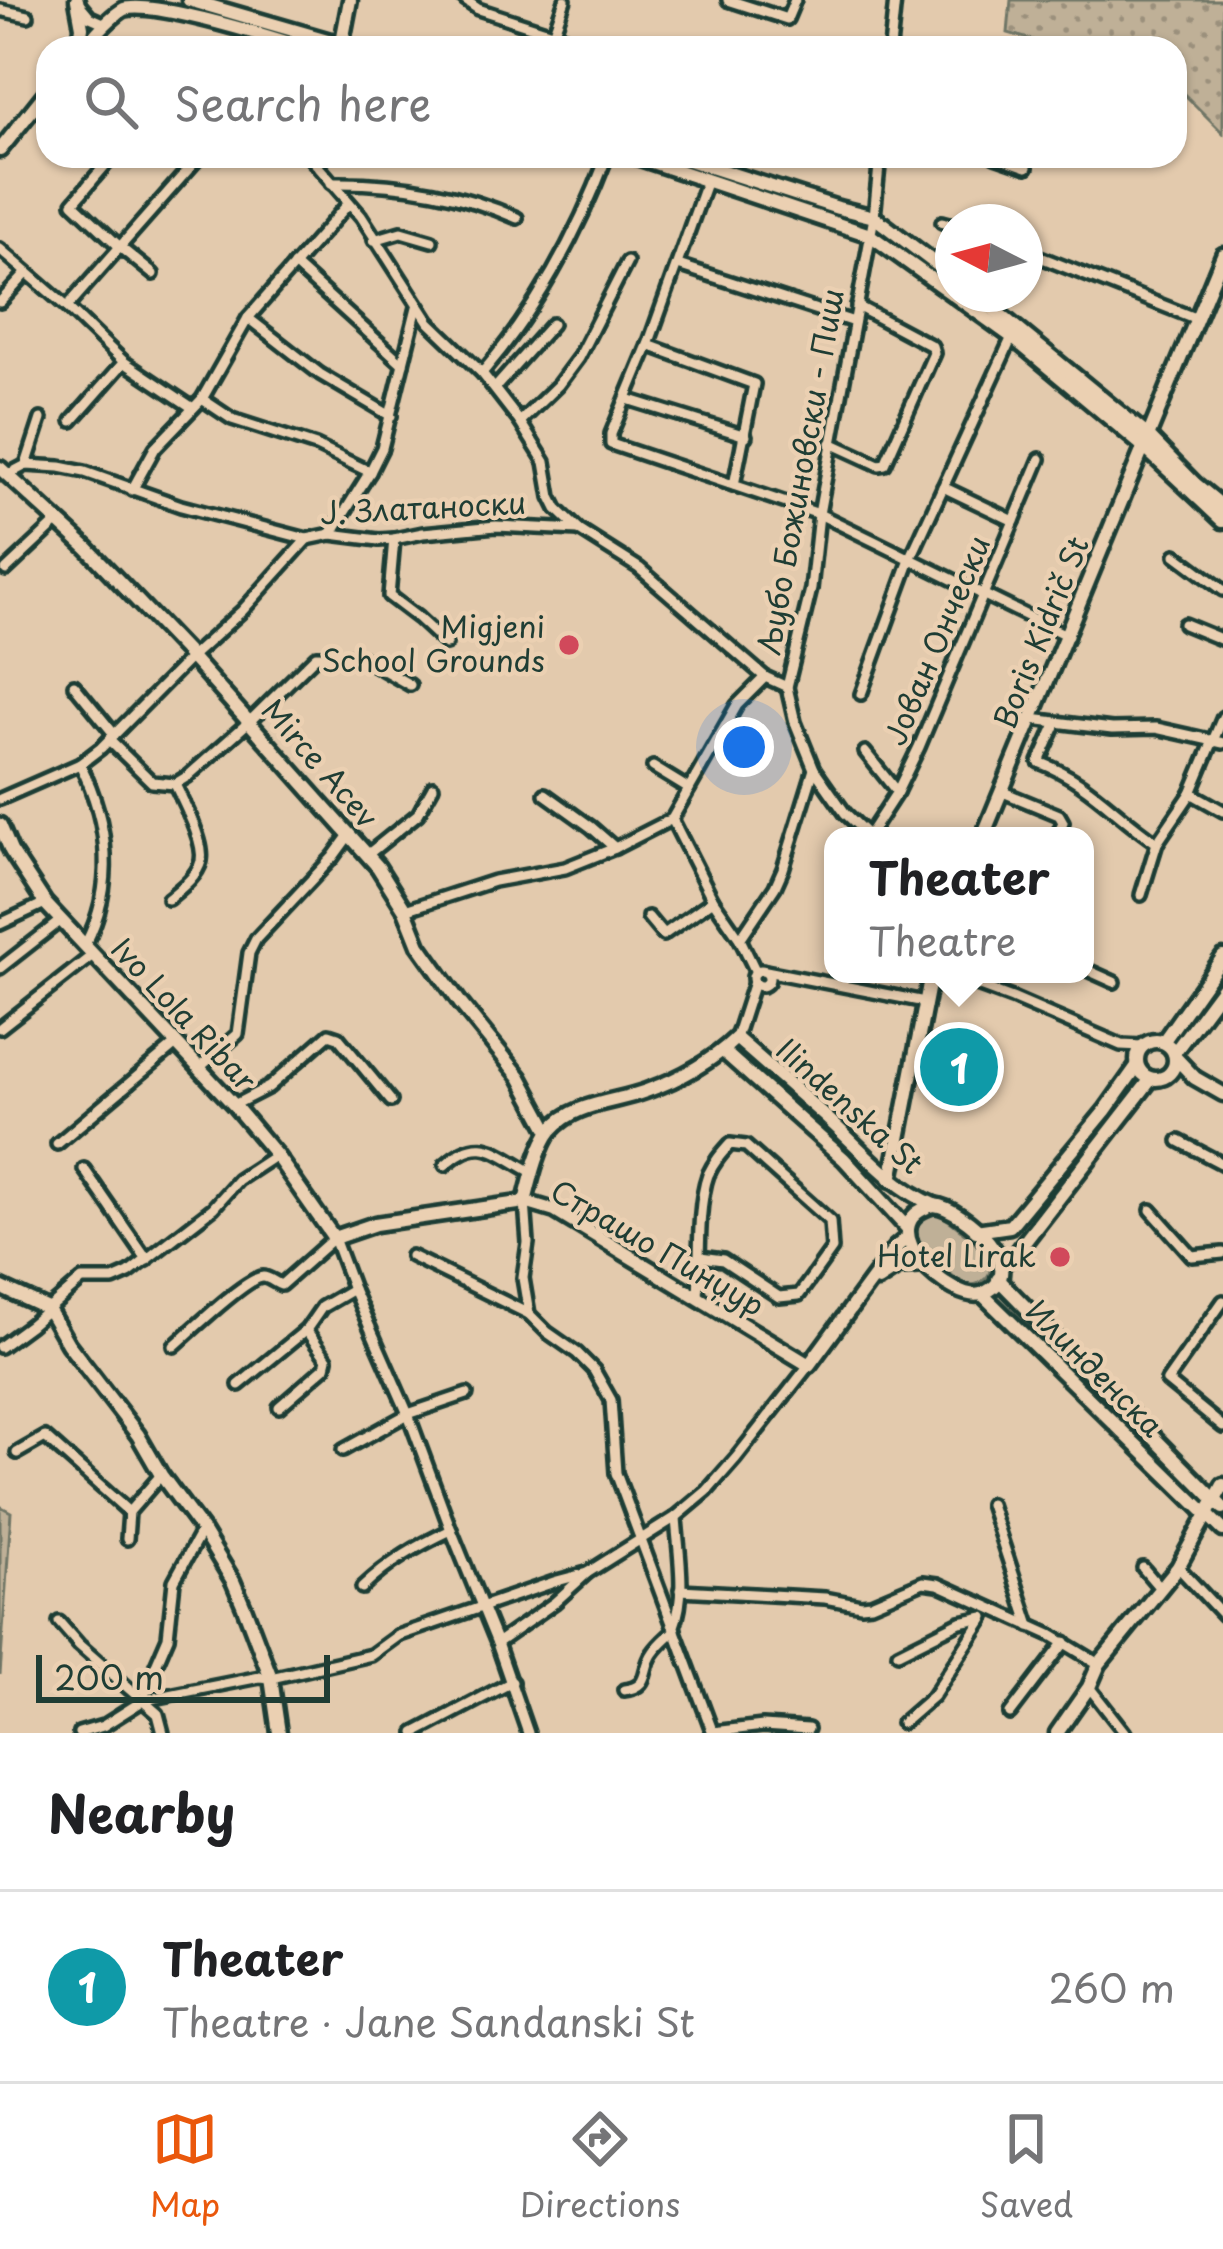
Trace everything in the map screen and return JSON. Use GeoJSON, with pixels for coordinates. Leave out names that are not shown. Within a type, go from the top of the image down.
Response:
{"type":"FeatureCollection","features":[{"type":"Feature","properties":{"kind":"street"},"geometry":{"type":"LineString","coordinates":[[77,0],[90,16],[106,24]]}},
{"type":"Feature","properties":{"kind":"street"},"geometry":{"type":"LineString","coordinates":[[77,0],[82,36]]}},
{"type":"Feature","properties":{"kind":"street"},"geometry":{"type":"LineString","coordinates":[[190,0],[312,36]]}},
{"type":"Feature","properties":{"kind":"street"},"geometry":{"type":"LineString","coordinates":[[347,36],[350,0]]}},
{"type":"Feature","properties":{"kind":"street"},"geometry":{"type":"LineString","coordinates":[[465,0],[478,9],[560,36]]}},
{"type":"Feature","properties":{"kind":"street"},"geometry":{"type":"LineString","coordinates":[[554,34],[565,0]]}},
{"type":"Feature","properties":{"kind":"street"},"geometry":{"type":"LineString","coordinates":[[728,0],[787,19],[795,0]]}},
{"type":"Feature","properties":{"kind":"street"},"geometry":{"type":"LineString","coordinates":[[891,36],[895,0]]}},
{"type":"Feature","properties":{"kind":"street"},"geometry":{"type":"LineString","coordinates":[[94,36],[125,4],[179,10],[265,36]]}},
{"type":"Feature","properties":{"kind":"street"},"geometry":{"type":"LineString","coordinates":[[0,10],[28,16]]}},
{"type":"Feature","properties":{"kind":"street"},"geometry":{"type":"LineString","coordinates":[[0,150],[36,105]]}},
{"type":"Feature","properties":{"kind":"street"},"geometry":{"type":"LineString","coordinates":[[103,168],[74,203],[153,274]]}},
{"type":"Feature","properties":{"kind":"street"},"geometry":{"type":"LineString","coordinates":[[67,307],[190,168]]}},
{"type":"Feature","properties":{"kind":"street"},"geometry":{"type":"LineString","coordinates":[[319,168],[361,216],[417,307],[495,388],[520,422],[545,462],[557,509],[579,530],[639,568],[765,677],[787,687]]}},
{"type":"Feature","properties":{"kind":"street"},"geometry":{"type":"LineString","coordinates":[[482,374],[529,314],[602,168]]}},
{"type":"Feature","properties":{"kind":"street"},"geometry":{"type":"LineString","coordinates":[[670,168],[870,235],[1146,441],[1223,521]]}},
{"type":"Feature","properties":{"kind":"street"},"geometry":{"type":"LineString","coordinates":[[713,168],[874,217],[935,264]]}},
{"type":"Feature","properties":{"kind":"street","name":"Љубо Божиновски - Пиш"},"geometry":{"type":"LineString","coordinates":[[859,827],[814,769],[787,687],[812,589],[819,514],[879,168]]}},
{"type":"Feature","properties":{"kind":"street"},"geometry":{"type":"LineString","coordinates":[[707,180],[611,444],[819,514],[1068,636]]}},
{"type":"Feature","properties":{"kind":"street"},"geometry":{"type":"LineString","coordinates":[[331,182],[456,195],[517,218]]}},
{"type":"Feature","properties":{"kind":"street"},"geometry":{"type":"LineString","coordinates":[[132,490],[155,448],[202,399],[248,318],[349,203]]}},
{"type":"Feature","properties":{"kind":"street"},"geometry":{"type":"LineString","coordinates":[[374,240],[401,232],[432,242]]}},
{"type":"Feature","properties":{"kind":"street"},"geometry":{"type":"LineString","coordinates":[[0,249],[124,362],[193,408]]}},
{"type":"Feature","properties":{"kind":"street","name":"Boris Kidrič St"},"geometry":{"type":"LineString","coordinates":[[987,827],[1223,256]]}},
{"type":"Feature","properties":{"kind":"street"},"geometry":{"type":"LineString","coordinates":[[1043,258],[1197,319]]}},
{"type":"Feature","properties":{"kind":"street"},"geometry":{"type":"LineString","coordinates":[[520,422],[559,385],[578,358],[627,262]]}},
{"type":"Feature","properties":{"kind":"street"},"geometry":{"type":"LineString","coordinates":[[294,265],[404,364]]}},
{"type":"Feature","properties":{"kind":"street"},"geometry":{"type":"LineString","coordinates":[[678,265],[854,322]]}},
{"type":"Feature","properties":{"kind":"street"},"geometry":{"type":"LineString","coordinates":[[0,302],[27,273]]}},
{"type":"Feature","properties":{"kind":"street"},"geometry":{"type":"LineString","coordinates":[[831,443],[885,464],[934,353],[932,346],[857,306]]}},
{"type":"Feature","properties":{"kind":"street"},"geometry":{"type":"LineString","coordinates":[[331,533],[382,448],[417,307]]}},
{"type":"Feature","properties":{"kind":"street"},"geometry":{"type":"LineString","coordinates":[[996,312],[1223,507]]}},
{"type":"Feature","properties":{"kind":"street"},"geometry":{"type":"LineString","coordinates":[[248,318],[320,374],[391,416]]}},
{"type":"Feature","properties":{"kind":"street"},"geometry":{"type":"LineString","coordinates":[[495,388],[552,324]]}},
{"type":"Feature","properties":{"kind":"street"},"geometry":{"type":"LineString","coordinates":[[861,694],[910,557],[1012,337]]}},
{"type":"Feature","properties":{"kind":"street"},"geometry":{"type":"LineString","coordinates":[[648,345],[751,380],[755,388],[734,485]]}},
{"type":"Feature","properties":{"kind":"street"},"geometry":{"type":"LineString","coordinates":[[72,421],[124,362]]}},
{"type":"Feature","properties":{"kind":"street","name":"Ј. Златаноски"},"geometry":{"type":"LineString","coordinates":[[202,399],[232,419],[316,446],[370,472]]}},
{"type":"Feature","properties":{"kind":"street"},"geometry":{"type":"LineString","coordinates":[[627,399],[746,436]]}},
{"type":"Feature","properties":{"kind":"street"},"geometry":{"type":"LineString","coordinates":[[3,471],[26,465],[41,419]]}},
{"type":"Feature","properties":{"kind":"street","name":"Јован Ончески"},"geometry":{"type":"LineString","coordinates":[[875,827],[897,792],[1040,459]]}},
{"type":"Feature","properties":{"kind":"street","name":"Ј. Златаноски"},"geometry":{"type":"LineString","coordinates":[[26,465],[85,472],[238,523],[307,539],[331,533],[394,539],[496,526],[579,530]]}},
{"type":"Feature","properties":{"kind":"street","name":"Mirce Acev"},"geometry":{"type":"LineString","coordinates":[[3,471],[190,657],[367,856],[394,889],[419,945],[520,1077],[549,1131]]}},
{"type":"Feature","properties":{"kind":"street"},"geometry":{"type":"LineString","coordinates":[[943,487],[1014,521]]}},
{"type":"Feature","properties":{"kind":"street"},"geometry":{"type":"LineString","coordinates":[[6,569],[58,521]]}},
{"type":"Feature","properties":{"kind":"street"},"geometry":{"type":"LineString","coordinates":[[0,799],[80,764],[112,737],[307,539]]}},
{"type":"Feature","properties":{"kind":"street"},"geometry":{"type":"LineString","coordinates":[[394,539],[389,596],[446,644]]}},
{"type":"Feature","properties":{"kind":"street"},"geometry":{"type":"LineString","coordinates":[[1176,554],[1223,590]]}},
{"type":"Feature","properties":{"kind":"street"},"geometry":{"type":"LineString","coordinates":[[1184,624],[1223,640]]}},
{"type":"Feature","properties":{"kind":"street"},"geometry":{"type":"LineString","coordinates":[[74,685],[152,782],[175,784],[250,721],[316,656],[361,657],[410,685]]}},
{"type":"Feature","properties":{"kind":"street"},"geometry":{"type":"LineString","coordinates":[[405,910],[494,881],[565,868],[672,819],[737,705],[765,677]]}},
{"type":"Feature","properties":{"kind":"street"},"geometry":{"type":"LineString","coordinates":[[1141,895],[1157,843],[1219,741],[1223,717]]}},
{"type":"Feature","properties":{"kind":"street"},"geometry":{"type":"LineString","coordinates":[[1032,719],[1112,729],[1156,728],[1219,741]]}},
{"type":"Feature","properties":{"kind":"street"},"geometry":{"type":"LineString","coordinates":[[1056,724],[1039,762],[1069,773],[1157,843]]}},
{"type":"Feature","properties":{"kind":"street"},"geometry":{"type":"LineString","coordinates":[[865,752],[897,792]]}},
{"type":"Feature","properties":{"kind":"street"},"geometry":{"type":"LineString","coordinates":[[0,1028],[89,950],[102,895],[106,838],[80,764]]}},
{"type":"Feature","properties":{"kind":"street"},"geometry":{"type":"LineString","coordinates":[[653,766],[689,789]]}},
{"type":"Feature","properties":{"kind":"street"},"geometry":{"type":"LineString","coordinates":[[740,939],[775,887],[814,769]]}},
{"type":"Feature","properties":{"kind":"street"},"geometry":{"type":"LineString","coordinates":[[168,899],[188,882],[202,854],[175,784]]}},
{"type":"Feature","properties":{"kind":"street"},"geometry":{"type":"LineString","coordinates":[[367,856],[418,814],[433,787]]}},
{"type":"Feature","properties":{"kind":"street"},"geometry":{"type":"LineString","coordinates":[[1003,792],[1059,815],[1062,827]]}},
{"type":"Feature","properties":{"kind":"street"},"geometry":{"type":"LineString","coordinates":[[1191,793],[1223,811]]}},
{"type":"Feature","properties":{"kind":"street"},"geometry":{"type":"LineString","coordinates":[[545,794],[615,848]]}},
{"type":"Feature","properties":{"kind":"street"},"geometry":{"type":"LineString","coordinates":[[672,819],[761,979]]}},
{"type":"Feature","properties":{"kind":"street","name":"Ivo Lola Ribar"},"geometry":{"type":"LineString","coordinates":[[0,825],[5,854],[45,904],[234,1105],[334,1238]]}},
{"type":"Feature","properties":{"kind":"street"},"geometry":{"type":"LineString","coordinates":[[200,1067],[238,1034],[249,953],[256,939],[349,835]]}},
{"type":"Feature","properties":{"kind":"street"},"geometry":{"type":"LineString","coordinates":[[648,917],[663,935],[713,900]]}},
{"type":"Feature","properties":{"kind":"street"},"geometry":{"type":"LineString","coordinates":[[0,924],[45,904]]}},
{"type":"Feature","properties":{"kind":"street"},"geometry":{"type":"LineString","coordinates":[[0,968],[60,921]]}},
{"type":"Feature","properties":{"kind":"street"},"geometry":{"type":"LineString","coordinates":[[1162,1042],[1223,957]]}},
{"type":"Feature","properties":{"kind":"street"},"geometry":{"type":"LineString","coordinates":[[1094,973],[1114,982]]}},
{"type":"Feature","properties":{"kind":"street"},"geometry":{"type":"LineString","coordinates":[[761,979],[789,976],[824,983]]}},
{"type":"Feature","properties":{"kind":"street"},"geometry":{"type":"LineString","coordinates":[[529,1314],[523,1278],[528,1244],[525,1202],[549,1131],[580,1108],[641,1093],[712,1060],[736,1038],[761,979]]}},
{"type":"Feature","properties":{"kind":"street"},"geometry":{"type":"LineString","coordinates":[[826,983],[925,1002]]}},
{"type":"Feature","properties":{"kind":"street"},"geometry":{"type":"LineString","coordinates":[[891,1180],[929,983]]}},
{"type":"Feature","properties":{"kind":"street"},"geometry":{"type":"LineString","coordinates":[[971,983],[1120,1045],[1162,1042],[1195,1078],[1223,1094]]}},
{"type":"Feature","properties":{"kind":"street"},"geometry":{"type":"LineString","coordinates":[[1168,1075],[1174,1055],[1223,987]]}},
{"type":"Feature","properties":{"kind":"street"},"geometry":{"type":"LineString","coordinates":[[234,1105],[269,1087],[329,1034],[338,1036],[391,1101]]}},
{"type":"Feature","properties":{"kind":"street","name":"Ilindenska St"},"geometry":{"type":"LineString","coordinates":[[736,1038],[891,1180],[911,1196],[934,1205]]}},
{"type":"Feature","properties":{"kind":"street"},"geometry":{"type":"LineString","coordinates":[[57,1144],[176,1044]]}},
{"type":"Feature","properties":{"kind":"street"},"geometry":{"type":"LineString","coordinates":[[1120,1045],[1150,1079]]}},
{"type":"Feature","properties":{"kind":"street"},"geometry":{"type":"LineString","coordinates":[[976,1231],[1010,1226],[1105,1111],[1137,1064],[1142,1046]]}},
{"type":"Feature","properties":{"kind":"street","name":"Ilindenska St"},"geometry":{"type":"LineString","coordinates":[[723,1051],[882,1198],[908,1233]]}},
{"type":"Feature","properties":{"kind":"street"},"geometry":{"type":"LineString","coordinates":[[1000,1272],[1150,1079],[1195,1078]]}},
{"type":"Feature","properties":{"kind":"street"},"geometry":{"type":"LineString","coordinates":[[816,1134],[830,1121]]}},
{"type":"Feature","properties":{"kind":"street"},"geometry":{"type":"LineString","coordinates":[[1180,1141],[1223,1164]]}},
{"type":"Feature","properties":{"kind":"street"},"geometry":{"type":"LineString","coordinates":[[698,1298],[700,1256],[706,1181],[730,1144],[746,1146],[830,1221],[832,1249],[799,1295],[778,1297],[723,1260],[700,1256]]}},
{"type":"Feature","properties":{"kind":"street"},"geometry":{"type":"LineString","coordinates":[[445,1165],[468,1148],[482,1146],[532,1172]]}},
{"type":"Feature","properties":{"kind":"street"},"geometry":{"type":"LineString","coordinates":[[0,1347],[82,1280],[113,1280],[130,1273],[213,1208],[238,1180],[276,1155]]}},
{"type":"Feature","properties":{"kind":"street"},"geometry":{"type":"LineString","coordinates":[[84,1169],[147,1260]]}},
{"type":"Feature","properties":{"kind":"street","name":"Страшо Пинџур"},"geometry":{"type":"LineString","coordinates":[[334,1238],[375,1224],[525,1202],[555,1211],[809,1365]]}},
{"type":"Feature","properties":{"kind":"street"},"geometry":{"type":"LineString","coordinates":[[497,1643],[587,1573],[706,1491],[809,1365],[908,1233],[914,1215],[934,1205]]}},
{"type":"Feature","properties":{"kind":"street","name":"Илинденска"},"geometry":{"type":"LineString","coordinates":[[934,1205],[949,1208],[996,1250],[1000,1272],[1219,1504]]}},
{"type":"Feature","properties":{"kind":"street"},"geometry":{"type":"LineString","coordinates":[[1151,1210],[1192,1256],[1223,1252]]}},
{"type":"Feature","properties":{"kind":"street","name":"Илинденска"},"geometry":{"type":"LineString","coordinates":[[908,1233],[913,1251],[960,1293],[982,1294],[994,1286],[1000,1272]]}},
{"type":"Feature","properties":{"kind":"street"},"geometry":{"type":"LineString","coordinates":[[174,1346],[257,1278],[266,1277],[281,1286],[334,1238],[408,1414],[528,1733]]}},
{"type":"Feature","properties":{"kind":"street"},"geometry":{"type":"LineString","coordinates":[[411,1256],[529,1314],[577,1353],[604,1384],[611,1400],[616,1473],[713,1732],[764,1726],[808,1729]]}},
{"type":"Feature","properties":{"kind":"street"},"geometry":{"type":"LineString","coordinates":[[867,1288],[898,1267],[927,1265]]}},
{"type":"Feature","properties":{"kind":"street"},"geometry":{"type":"LineString","coordinates":[[0,1287],[48,1309],[68,1344],[138,1435],[202,1530],[233,1581],[271,1678],[279,1733]]}},
{"type":"Feature","properties":{"kind":"street"},"geometry":{"type":"LineString","coordinates":[[239,1385],[306,1330],[322,1307],[353,1289]]}},
{"type":"Feature","properties":{"kind":"street","name":"Илинденска"},"geometry":{"type":"LineString","coordinates":[[982,1294],[1223,1530]]}},
{"type":"Feature","properties":{"kind":"street"},"geometry":{"type":"LineString","coordinates":[[1223,1301],[1166,1381],[1223,1426]]}},
{"type":"Feature","properties":{"kind":"street"},"geometry":{"type":"LineString","coordinates":[[279,1407],[325,1367],[327,1359],[306,1330]]}},
{"type":"Feature","properties":{"kind":"street"},"geometry":{"type":"LineString","coordinates":[[343,1450],[408,1414],[467,1394]]}},
{"type":"Feature","properties":{"kind":"street"},"geometry":{"type":"LineString","coordinates":[[16,1454],[45,1437],[129,1512]]}},
{"type":"Feature","properties":{"kind":"street"},"geometry":{"type":"LineString","coordinates":[[127,1539],[129,1512],[161,1475]]}},
{"type":"Feature","properties":{"kind":"street"},"geometry":{"type":"LineString","coordinates":[[1057,1733],[1100,1664],[1178,1567],[1206,1514],[1219,1504],[1223,1486]]}},
{"type":"Feature","properties":{"kind":"street"},"geometry":{"type":"LineString","coordinates":[[990,1504],[1030,1626]]}},
{"type":"Feature","properties":{"kind":"street"},"geometry":{"type":"LineString","coordinates":[[624,1690],[638,1687],[649,1659],[674,1628],[678,1615],[676,1516]]}},
{"type":"Feature","properties":{"kind":"street"},"geometry":{"type":"LineString","coordinates":[[144,1700],[169,1637],[174,1581],[202,1530]]}},
{"type":"Feature","properties":{"kind":"street"},"geometry":{"type":"LineString","coordinates":[[362,1588],[409,1550],[451,1530]]}},
{"type":"Feature","properties":{"kind":"street"},"geometry":{"type":"LineString","coordinates":[[1178,1567],[1223,1615]]}},
{"type":"Feature","properties":{"kind":"street"},"geometry":{"type":"LineString","coordinates":[[1143,1568],[1160,1588]]}},
{"type":"Feature","properties":{"kind":"street"},"geometry":{"type":"LineString","coordinates":[[79,1733],[103,1726],[144,1700],[271,1678],[371,1654],[397,1636],[587,1573]]}},
{"type":"Feature","properties":{"kind":"street"},"geometry":{"type":"LineString","coordinates":[[680,1590],[825,1598],[861,1605],[923,1582],[938,1584],[1065,1642],[1100,1664]]}},
{"type":"Feature","properties":{"kind":"street"},"geometry":{"type":"LineString","coordinates":[[902,1723],[933,1696],[992,1608]]}},
{"type":"Feature","properties":{"kind":"street"},"geometry":{"type":"LineString","coordinates":[[898,1653],[960,1622],[983,1619]]}},
{"type":"Feature","properties":{"kind":"street"},"geometry":{"type":"LineString","coordinates":[[59,1622],[158,1714],[163,1733]]}},
{"type":"Feature","properties":{"kind":"street"},"geometry":{"type":"LineString","coordinates":[[1010,1714],[1065,1642]]}},
{"type":"Feature","properties":{"kind":"street"},"geometry":{"type":"LineString","coordinates":[[415,1733],[512,1682]]}},
{"type":"Feature","properties":{"kind":"street"},"geometry":{"type":"LineString","coordinates":[[1088,1687],[1126,1733]]}},
{"type":"Feature","properties":{"kind":"shaded area"},"geometry":{"type":"Polygon","coordinates":[[[1011,0],[1223,0],[1223,133],[1187,97],[1187,36],[1008,33],[1011,0]]]}},
{"type":"Feature","properties":{"kind":"shaded area"},"geometry":{"type":"Polygon","coordinates":[[[932,1212],[961,1230],[986,1256],[990,1269],[982,1282],[964,1285],[925,1250],[917,1229],[932,1212]]]}},
{"type":"Feature","properties":{"kind":"shaded area"},"geometry":{"type":"Polygon","coordinates":[[[0,1506],[11,1512],[0,1675],[0,1506]]]}},
{"type":"Feature","properties":{"kind":"place","name":"Migjeni School Grounds"},"geometry":{"type":"Point","coordinates":[569,645]}},
{"type":"Feature","properties":{"kind":"place","name":"Theater"},"geometry":{"type":"Point","coordinates":[959,1067]}},
{"type":"Feature","properties":{"kind":"place","name":"Hotel Lirak"},"geometry":{"type":"Point","coordinates":[1060,1257]}}]}
